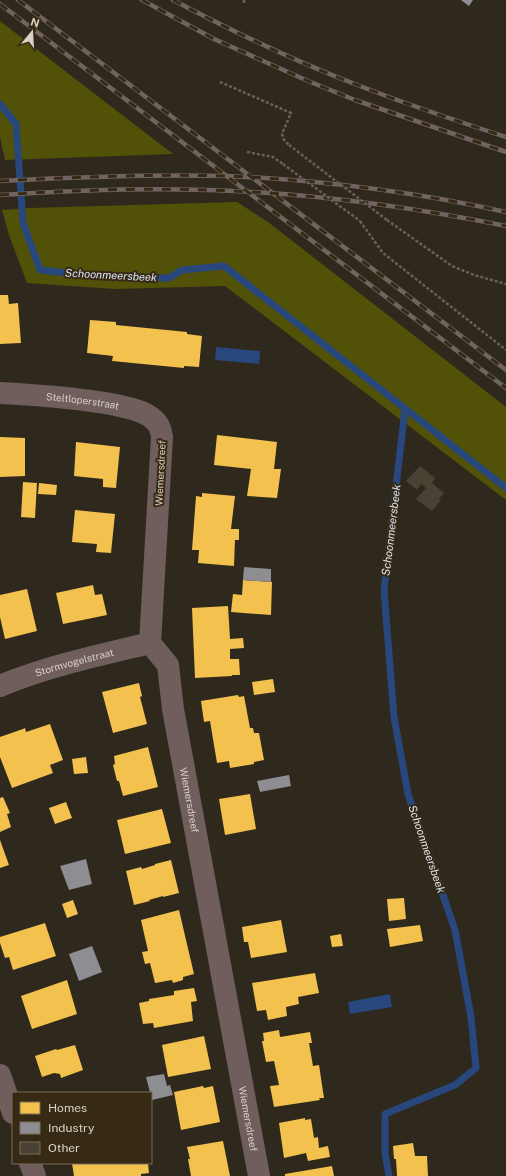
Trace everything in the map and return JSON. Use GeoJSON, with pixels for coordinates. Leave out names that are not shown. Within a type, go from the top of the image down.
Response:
{"type":"FeatureCollection","features":[{"type":"Feature","properties":{"kind":"street","name":"Steltloperstraat"},"geometry":{"type":"LineString","coordinates":[[0,394],[42,395],[123,407],[145,413],[160,427]]}},
{"type":"Feature","properties":{"kind":"street","name":"Wiemersdreef"},"geometry":{"type":"LineString","coordinates":[[160,427],[162,437],[150,643],[168,665],[173,709],[260,1176]]}},
{"type":"Feature","properties":{"kind":"street","name":"Stormvogelstraat"},"geometry":{"type":"LineString","coordinates":[[0,686],[24,676],[150,643]]}},
{"type":"Feature","properties":{"kind":"street"},"geometry":{"type":"LineString","coordinates":[[0,1075],[12,1110]]}},
{"type":"Feature","properties":{"kind":"street"},"geometry":{"type":"LineString","coordinates":[[30,1164],[35,1176]]}},
{"type":"Feature","properties":{"kind":"path"},"geometry":{"type":"LineString","coordinates":[[244,0],[244,5]]}},
{"type":"Feature","properties":{"kind":"path"},"geometry":{"type":"LineString","coordinates":[[220,82],[291,113],[282,134],[284,140],[289,145],[387,220],[452,266],[506,284]]}},
{"type":"Feature","properties":{"kind":"path"},"geometry":{"type":"LineString","coordinates":[[247,152],[273,158],[283,164],[360,221],[384,253],[506,350]]}},
{"type":"Feature","properties":{"kind":"shaded area"},"geometry":{"type":"Polygon","coordinates":[[[0,21],[173,154],[5,160],[0,137],[0,21]]]}},
{"type":"Feature","properties":{"kind":"shaded area"},"geometry":{"type":"Polygon","coordinates":[[[237,202],[268,222],[506,407],[506,500],[225,286],[115,289],[27,283],[9,235],[2,210],[237,202]]]}},
{"type":"Feature","properties":{"kind":"water"},"geometry":{"type":"Polygon","coordinates":[[[216,347],[260,351],[259,364],[215,360],[216,347]]]}},
{"type":"Feature","properties":{"kind":"water"},"geometry":{"type":"Polygon","coordinates":[[[390,994],[392,1007],[350,1014],[348,1002],[390,994]]]}},
{"type":"Feature","properties":{"kind":"building: Homes"},"geometry":{"type":"Polygon","coordinates":[[[0,295],[8,295],[9,304],[18,303],[21,343],[0,344],[0,295]]]}},
{"type":"Feature","properties":{"kind":"building: Homes"},"geometry":{"type":"Polygon","coordinates":[[[90,320],[116,322],[116,325],[187,332],[187,334],[202,336],[199,367],[184,366],[184,368],[112,361],[113,356],[87,353],[90,320]]]}},
{"type":"Feature","properties":{"kind":"building: Homes"},"geometry":{"type":"Polygon","coordinates":[[[217,435],[277,442],[274,469],[281,469],[277,498],[247,496],[251,469],[214,465],[217,435]]]}},
{"type":"Feature","properties":{"kind":"building: Homes"},"geometry":{"type":"Polygon","coordinates":[[[0,437],[25,438],[25,476],[0,477],[0,437]]]}},
{"type":"Feature","properties":{"kind":"building: Homes"},"geometry":{"type":"Polygon","coordinates":[[[76,442],[120,447],[116,488],[103,487],[103,479],[74,476],[76,442]]]}},
{"type":"Feature","properties":{"kind":"building: Homes"},"geometry":{"type":"Polygon","coordinates":[[[23,482],[37,483],[35,518],[21,517],[23,482]]]}},
{"type":"Feature","properties":{"kind":"building: Homes"},"geometry":{"type":"Polygon","coordinates":[[[39,483],[57,485],[56,495],[38,494],[39,483]]]}},
{"type":"Feature","properties":{"kind":"building: Homes"},"geometry":{"type":"Polygon","coordinates":[[[202,493],[235,496],[231,529],[239,529],[239,540],[235,540],[234,566],[198,563],[199,550],[192,550],[196,496],[202,497],[202,493]]]}},
{"type":"Feature","properties":{"kind":"building: Homes"},"geometry":{"type":"Polygon","coordinates":[[[75,510],[115,514],[111,553],[96,552],[97,544],[72,542],[75,510]]]}},
{"type":"Feature","properties":{"kind":"building: Homes"},"geometry":{"type":"Polygon","coordinates":[[[243,580],[272,582],[271,615],[231,612],[233,594],[242,595],[243,580]]]}},
{"type":"Feature","properties":{"kind":"building: Homes"},"geometry":{"type":"Polygon","coordinates":[[[93,585],[95,595],[102,594],[107,615],[63,624],[56,593],[93,585]]]}},
{"type":"Feature","properties":{"kind":"building: Homes"},"geometry":{"type":"Polygon","coordinates":[[[27,589],[37,631],[5,639],[0,617],[0,595],[27,589]]]}},
{"type":"Feature","properties":{"kind":"building: Homes"},"geometry":{"type":"Polygon","coordinates":[[[228,606],[230,639],[243,638],[244,648],[230,649],[230,659],[239,659],[240,675],[195,678],[192,608],[228,606]]]}},
{"type":"Feature","properties":{"kind":"building: Homes"},"geometry":{"type":"Polygon","coordinates":[[[273,679],[275,692],[254,695],[252,682],[273,679]]]}},
{"type":"Feature","properties":{"kind":"building: Homes"},"geometry":{"type":"Polygon","coordinates":[[[139,683],[142,696],[140,697],[147,724],[113,733],[102,692],[139,683]]]}},
{"type":"Feature","properties":{"kind":"building: Homes"},"geometry":{"type":"Polygon","coordinates":[[[238,695],[239,697],[244,696],[250,728],[253,728],[254,733],[259,733],[264,760],[254,762],[254,764],[230,768],[229,761],[217,763],[210,721],[204,722],[201,701],[238,695]]]}},
{"type":"Feature","properties":{"kind":"building: Homes"},"geometry":{"type":"Polygon","coordinates":[[[50,724],[63,760],[50,765],[53,773],[12,788],[0,757],[0,737],[25,728],[26,732],[50,724]]]}},
{"type":"Feature","properties":{"kind":"building: Homes"},"geometry":{"type":"Polygon","coordinates":[[[148,747],[158,787],[123,796],[113,765],[115,764],[114,756],[148,747]]]}},
{"type":"Feature","properties":{"kind":"building: Homes"},"geometry":{"type":"Polygon","coordinates":[[[86,757],[88,773],[74,774],[72,759],[86,757]]]}},
{"type":"Feature","properties":{"kind":"building: Homes"},"geometry":{"type":"Polygon","coordinates":[[[250,794],[256,829],[225,835],[219,799],[250,794]]]}},
{"type":"Feature","properties":{"kind":"building: Homes"},"geometry":{"type":"Polygon","coordinates":[[[3,797],[10,813],[7,814],[11,827],[0,832],[0,798],[3,797]]]}},
{"type":"Feature","properties":{"kind":"building: Homes"},"geometry":{"type":"Polygon","coordinates":[[[66,802],[72,818],[55,824],[49,808],[66,802]]]}},
{"type":"Feature","properties":{"kind":"building: Homes"},"geometry":{"type":"Polygon","coordinates":[[[162,809],[171,843],[125,854],[117,820],[162,809]]]}},
{"type":"Feature","properties":{"kind":"building: Homes"},"geometry":{"type":"Polygon","coordinates":[[[0,840],[9,865],[0,868],[0,840]]]}},
{"type":"Feature","properties":{"kind":"building: Homes"},"geometry":{"type":"Polygon","coordinates":[[[171,860],[179,893],[163,896],[134,905],[126,871],[141,867],[142,869],[171,860]]]}},
{"type":"Feature","properties":{"kind":"building: Homes"},"geometry":{"type":"Polygon","coordinates":[[[404,898],[406,919],[389,921],[387,899],[404,898]]]}},
{"type":"Feature","properties":{"kind":"building: Homes"},"geometry":{"type":"Polygon","coordinates":[[[73,900],[78,914],[67,918],[62,904],[73,900]]]}},
{"type":"Feature","properties":{"kind":"building: Homes"},"geometry":{"type":"Polygon","coordinates":[[[179,910],[194,974],[183,977],[183,980],[173,983],[172,980],[155,983],[150,963],[145,964],[142,952],[148,951],[141,920],[179,910]]]}},
{"type":"Feature","properties":{"kind":"building: Homes"},"geometry":{"type":"Polygon","coordinates":[[[281,920],[287,952],[251,958],[248,942],[244,942],[242,927],[281,920]]]}},
{"type":"Feature","properties":{"kind":"building: Homes"},"geometry":{"type":"Polygon","coordinates":[[[45,923],[56,956],[13,970],[9,957],[5,958],[0,943],[0,937],[45,923]]]}},
{"type":"Feature","properties":{"kind":"building: Homes"},"geometry":{"type":"Polygon","coordinates":[[[420,925],[423,941],[390,947],[387,929],[420,925]]]}},
{"type":"Feature","properties":{"kind":"building: Homes"},"geometry":{"type":"Polygon","coordinates":[[[341,934],[343,946],[332,947],[330,936],[341,934]]]}},
{"type":"Feature","properties":{"kind":"building: Homes"},"geometry":{"type":"Polygon","coordinates":[[[315,973],[319,993],[298,997],[299,1004],[286,1007],[287,1016],[268,1020],[266,1010],[257,1011],[252,983],[315,973]]]}},
{"type":"Feature","properties":{"kind":"building: Homes"},"geometry":{"type":"Polygon","coordinates":[[[67,980],[77,1014],[32,1029],[21,996],[67,980]]]}},
{"type":"Feature","properties":{"kind":"building: Homes"},"geometry":{"type":"Polygon","coordinates":[[[194,988],[197,1001],[191,1002],[193,1021],[154,1028],[153,1023],[143,1024],[139,1003],[149,1001],[149,999],[174,995],[174,991],[194,988]]]}},
{"type":"Feature","properties":{"kind":"building: Homes"},"geometry":{"type":"Polygon","coordinates":[[[279,1030],[280,1037],[310,1032],[312,1043],[309,1043],[313,1066],[319,1065],[324,1098],[319,1098],[320,1100],[274,1107],[270,1086],[279,1085],[274,1061],[266,1062],[262,1041],[264,1041],[263,1033],[279,1030]]]}},
{"type":"Feature","properties":{"kind":"building: Homes"},"geometry":{"type":"Polygon","coordinates":[[[204,1036],[211,1069],[168,1077],[162,1045],[204,1036]]]}},
{"type":"Feature","properties":{"kind":"building: Homes"},"geometry":{"type":"Polygon","coordinates":[[[75,1045],[83,1070],[61,1078],[60,1074],[54,1073],[42,1077],[35,1056],[75,1045]]]}},
{"type":"Feature","properties":{"kind":"building: Homes"},"geometry":{"type":"Polygon","coordinates":[[[203,1086],[204,1088],[213,1086],[220,1122],[181,1130],[174,1092],[203,1086]]]}},
{"type":"Feature","properties":{"kind":"building: Homes"},"geometry":{"type":"Polygon","coordinates":[[[305,1118],[305,1120],[311,1119],[314,1138],[318,1137],[319,1148],[328,1146],[330,1157],[308,1161],[306,1153],[284,1158],[279,1123],[305,1118]]]}},
{"type":"Feature","properties":{"kind":"building: Homes"},"geometry":{"type":"Polygon","coordinates":[[[223,1141],[230,1176],[191,1176],[188,1159],[190,1159],[187,1147],[223,1141]]]}},
{"type":"Feature","properties":{"kind":"building: Homes"},"geometry":{"type":"Polygon","coordinates":[[[413,1143],[415,1156],[427,1156],[428,1176],[397,1176],[396,1159],[394,1159],[393,1146],[413,1143]]]}},
{"type":"Feature","properties":{"kind":"building: Homes"},"geometry":{"type":"Polygon","coordinates":[[[72,1164],[148,1164],[149,1173],[141,1174],[141,1176],[74,1176],[72,1164]]]}},
{"type":"Feature","properties":{"kind":"building: Homes"},"geometry":{"type":"Polygon","coordinates":[[[332,1166],[334,1176],[285,1176],[285,1174],[332,1166]]]}},
{"type":"Feature","properties":{"kind":"building: Industry"},"geometry":{"type":"Polygon","coordinates":[[[461,0],[473,0],[469,6],[461,0]]]}},
{"type":"Feature","properties":{"kind":"building: Industry"},"geometry":{"type":"Polygon","coordinates":[[[244,567],[271,569],[271,582],[243,580],[244,567]]]}},
{"type":"Feature","properties":{"kind":"building: Industry"},"geometry":{"type":"Polygon","coordinates":[[[289,775],[291,786],[260,792],[257,781],[289,775]]]}},
{"type":"Feature","properties":{"kind":"building: Industry"},"geometry":{"type":"Polygon","coordinates":[[[86,859],[92,884],[69,890],[60,866],[86,859]]]}},
{"type":"Feature","properties":{"kind":"building: Industry"},"geometry":{"type":"Polygon","coordinates":[[[92,946],[102,972],[79,981],[69,954],[92,946]]]}},
{"type":"Feature","properties":{"kind":"building: Industry"},"geometry":{"type":"Polygon","coordinates":[[[164,1074],[167,1086],[170,1085],[173,1095],[152,1100],[152,1092],[150,1092],[146,1077],[164,1074]]]}},
{"type":"Feature","properties":{"kind":"building: Other"},"geometry":{"type":"Polygon","coordinates":[[[420,466],[435,478],[432,483],[444,493],[439,499],[441,500],[432,511],[416,499],[426,488],[421,484],[417,490],[406,481],[420,466]]]}},
{"type":"Feature","properties":{"kind":"waterway","name":"Schoonmeersbeek"},"geometry":{"type":"LineString","coordinates":[[0,104],[16,124],[23,223],[40,270],[105,277],[169,278],[182,270],[224,266],[506,488]]}},
{"type":"Feature","properties":{"kind":"waterway","name":"Schoonmeersbeek"},"geometry":{"type":"LineString","coordinates":[[389,1176],[385,1153],[385,1114],[455,1085],[476,1068],[471,1017],[455,930],[408,794],[394,717],[384,590],[405,409]]}},
{"type":"Feature","properties":{"kind":"railway"},"geometry":{"type":"LineString","coordinates":[[18,0],[506,370]]}},
{"type":"Feature","properties":{"kind":"railway"},"geometry":{"type":"LineString","coordinates":[[142,0],[214,39],[308,81],[355,100],[506,152]]}},
{"type":"Feature","properties":{"kind":"railway"},"geometry":{"type":"LineString","coordinates":[[173,0],[265,46],[336,77],[414,106],[506,137]]}},
{"type":"Feature","properties":{"kind":"railway"},"geometry":{"type":"LineString","coordinates":[[0,4],[506,388]]}},
{"type":"Feature","properties":{"kind":"railway"},"geometry":{"type":"LineString","coordinates":[[0,181],[85,177],[199,175],[297,180],[437,198],[506,212]]}},
{"type":"Feature","properties":{"kind":"railway"},"geometry":{"type":"LineString","coordinates":[[0,195],[87,190],[145,189],[267,193],[370,203],[506,226]]}}]}
